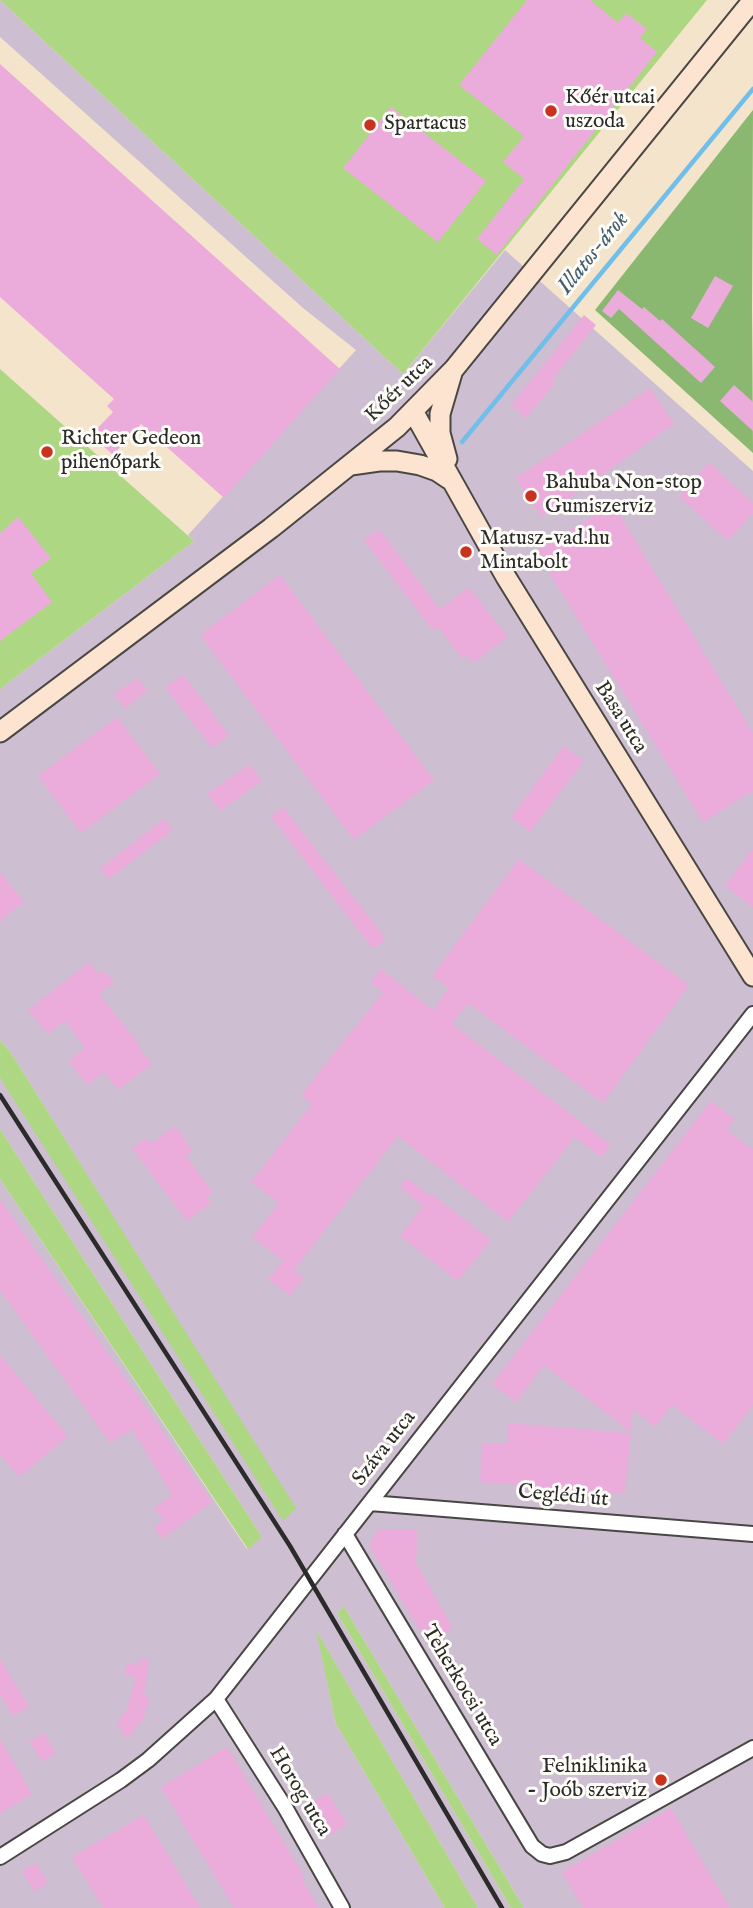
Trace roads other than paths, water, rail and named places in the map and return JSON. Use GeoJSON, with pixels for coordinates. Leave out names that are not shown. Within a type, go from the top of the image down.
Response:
{"type":"FeatureCollection","features":[{"type":"Feature","properties":{"kind":"street","name":"Kőér utca"},"geometry":{"type":"LineString","coordinates":[[0,732],[350,466],[413,411],[454,369],[753,0]]}},
{"type":"Feature","properties":{"kind":"street","name":"Basa utca"},"geometry":{"type":"LineString","coordinates":[[453,482],[440,433],[443,404],[454,369]]}},
{"type":"Feature","properties":{"kind":"street","name":"Basa utca"},"geometry":{"type":"LineString","coordinates":[[413,411],[506,577],[753,976]]}},
{"type":"Feature","properties":{"kind":"street"},"geometry":{"type":"LineString","coordinates":[[350,466],[379,461],[420,465],[437,471],[453,482]]}},
{"type":"Feature","properties":{"kind":"street","name":"Száva utca"},"geometry":{"type":"LineString","coordinates":[[0,1857],[121,1780],[148,1760],[216,1699],[753,1014]]}},
{"type":"Feature","properties":{"kind":"street","name":"Ceglédi út"},"geometry":{"type":"LineString","coordinates":[[370,1503],[753,1534]]}},
{"type":"Feature","properties":{"kind":"street","name":"Teherkocsi utca"},"geometry":{"type":"LineString","coordinates":[[345,1534],[533,1846],[545,1856],[566,1852],[753,1748]]}},
{"type":"Feature","properties":{"kind":"street","name":"Horog utca"},"geometry":{"type":"LineString","coordinates":[[216,1699],[252,1753],[342,1908]]}},
{"type":"Feature","properties":{"kind":"waterway","name":"Illatos-árok"},"geometry":{"type":"LineString","coordinates":[[462,442],[753,89]]}},
{"type":"Feature","properties":{"kind":"railway"},"geometry":{"type":"LineString","coordinates":[[0,1095],[290,1546],[502,1908]]}},
{"type":"Feature","properties":{"kind":"place","name":"Kőér utcai uszoda"},"geometry":{"type":"Point","coordinates":[551,111]}},
{"type":"Feature","properties":{"kind":"place","name":"Spartacus"},"geometry":{"type":"Point","coordinates":[370,125]}},
{"type":"Feature","properties":{"kind":"place","name":"Richter Gedeon pihenőpark"},"geometry":{"type":"Point","coordinates":[47,452]}},
{"type":"Feature","properties":{"kind":"place","name":"Bahuba Non-stop Gumiszerviz"},"geometry":{"type":"Point","coordinates":[531,496]}},
{"type":"Feature","properties":{"kind":"place","name":"Matusz-vad.hu Mintabolt"},"geometry":{"type":"Point","coordinates":[466,552]}},
{"type":"Feature","properties":{"kind":"place","name":"Felniklinika - Joób szerviz"},"geometry":{"type":"Point","coordinates":[661,1780]}}]}
